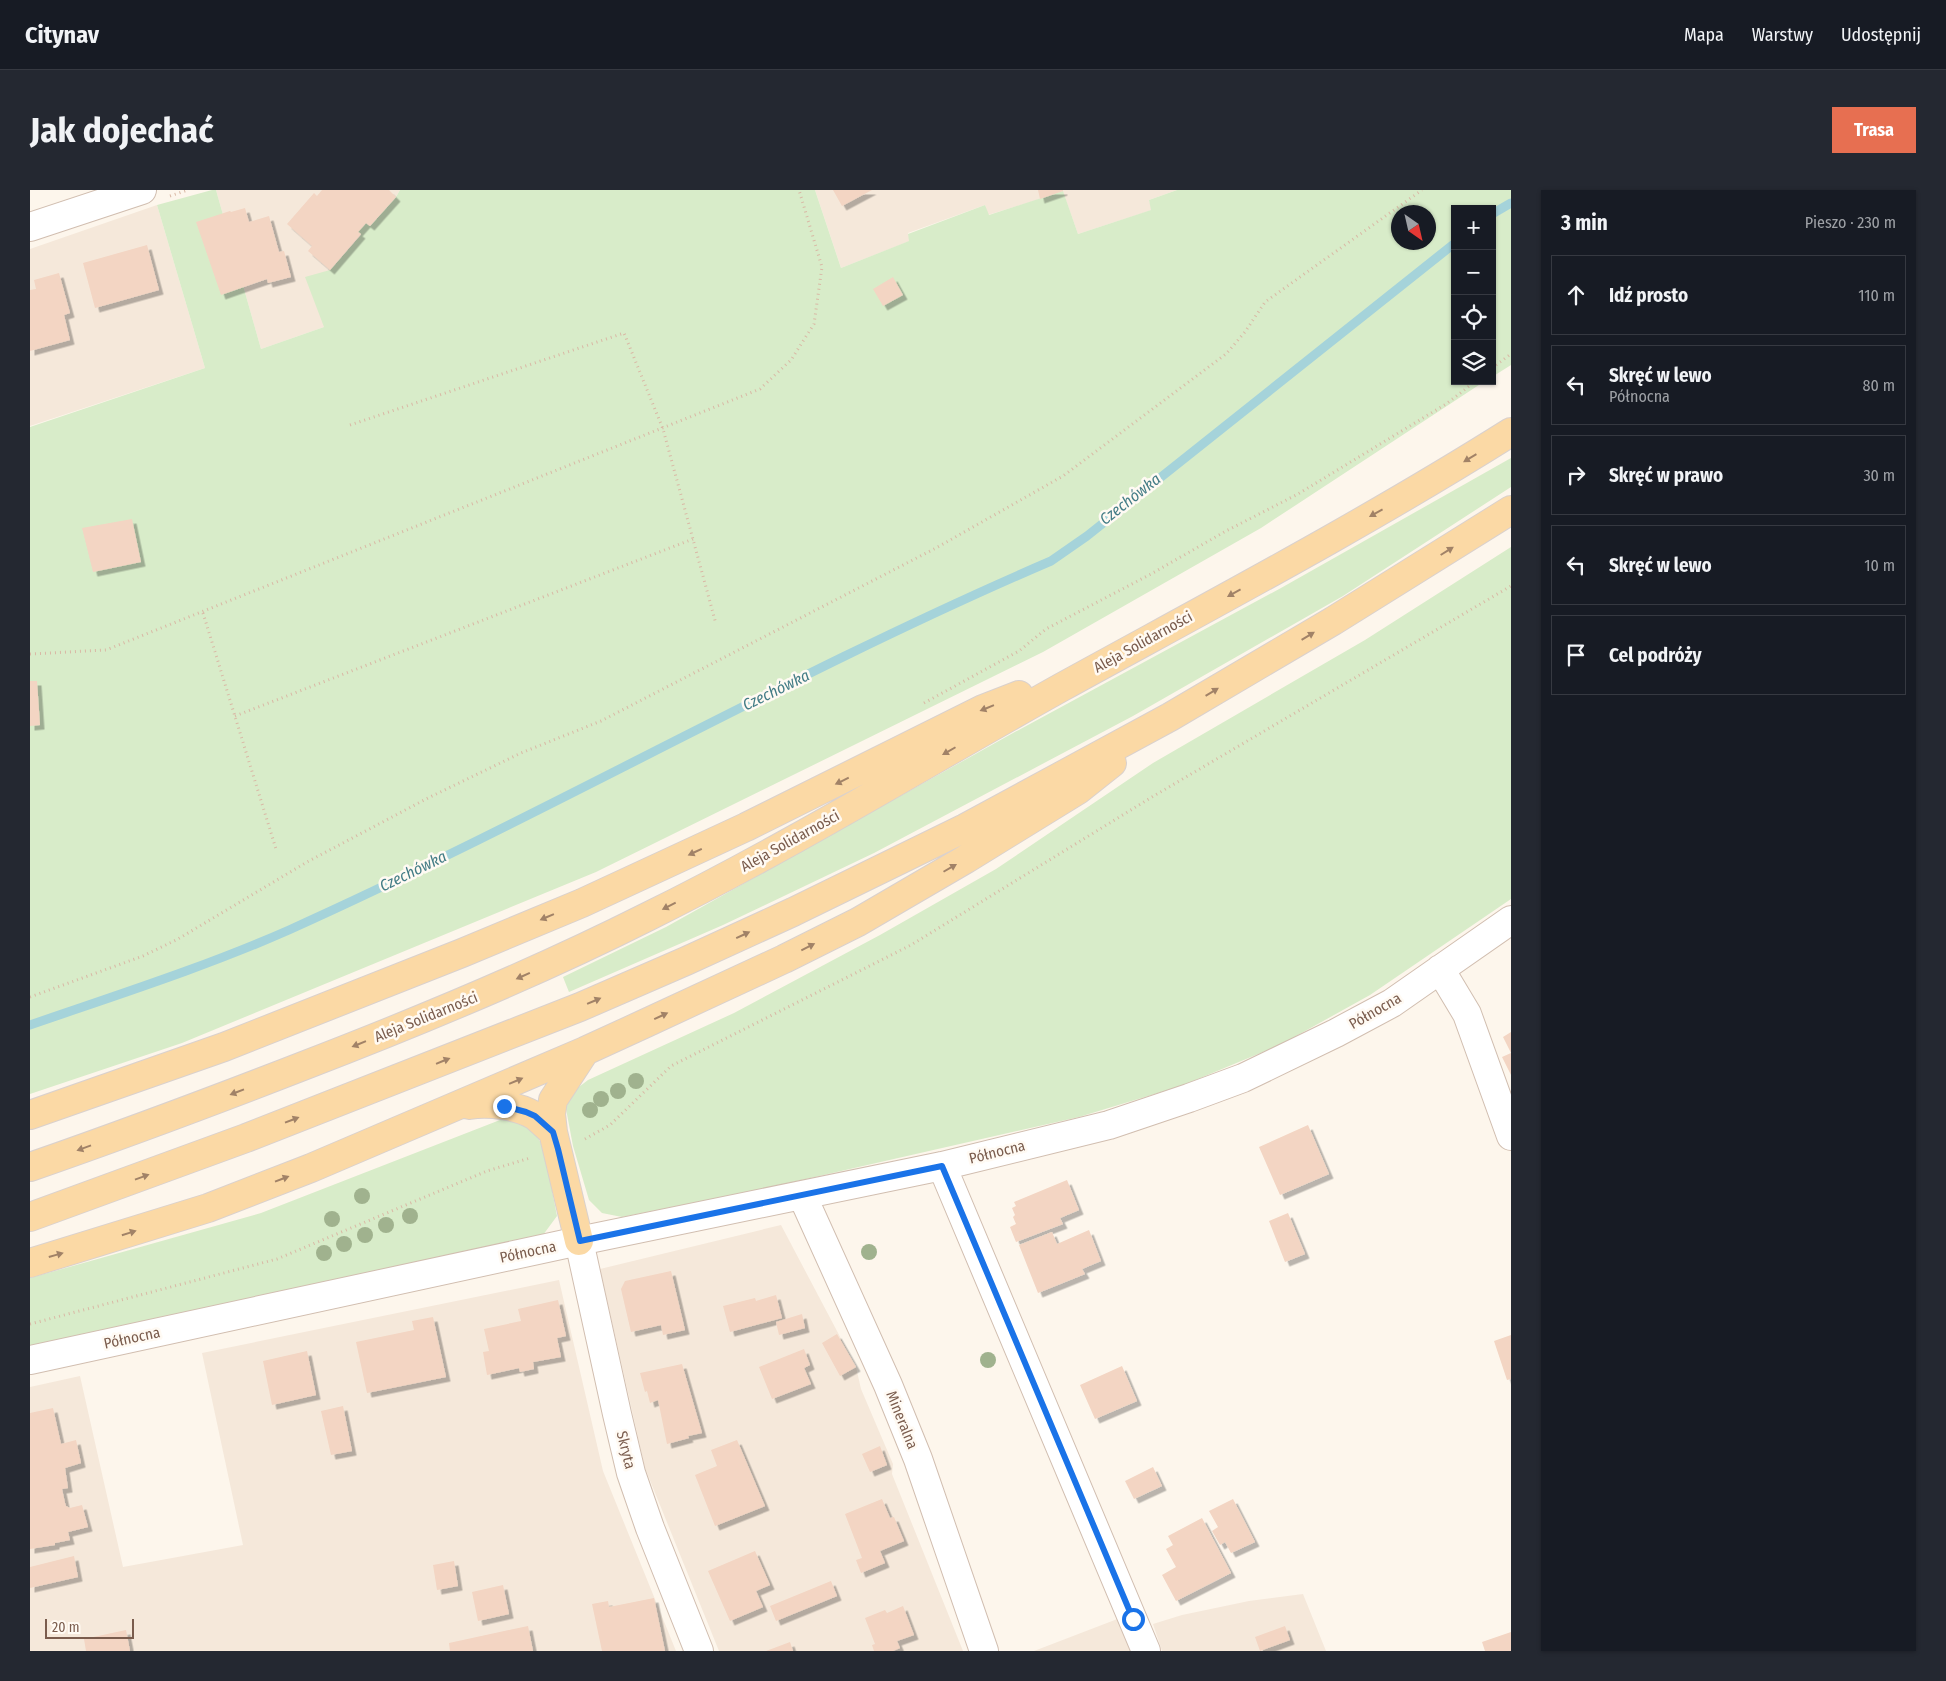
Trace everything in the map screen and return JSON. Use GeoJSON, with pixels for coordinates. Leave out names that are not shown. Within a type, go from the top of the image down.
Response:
{"type":"FeatureCollection","features":[{"type":"Feature","properties":{"kind":"main road","name":"Aleja Solidarności"},"geometry":{"type":"LineString","coordinates":[[30,1166],[223,1097],[352,1047],[485,992],[612,934],[773,851],[1114,658],[1377,513],[1511,432]]}},
{"type":"Feature","properties":{"kind":"main road"},"geometry":{"type":"LineString","coordinates":[[30,1217],[173,1166],[580,1007],[793,912],[965,828],[1170,717],[1341,616],[1511,510]]}},
{"type":"Feature","properties":{"kind":"main road"},"geometry":{"type":"LineString","coordinates":[[30,1115],[224,1047],[574,906],[762,820],[983,709],[1114,658]]}},
{"type":"Feature","properties":{"kind":"main road"},"geometry":{"type":"LineString","coordinates":[[30,1263],[208,1208],[311,1168],[585,1051],[784,959],[858,922],[966,860],[1078,790],[1170,717]]}},
{"type":"Feature","properties":{"kind":"main road"},"geometry":{"type":"LineString","coordinates":[[580,1241],[551,1114],[553,1100],[585,1051]]}},
{"type":"Feature","properties":{"kind":"main road"},"geometry":{"type":"LineString","coordinates":[[455,1107],[476,1103],[515,1108],[535,1116],[556,1141]]}},
{"type":"Feature","properties":{"kind":"street"},"geometry":{"type":"LineString","coordinates":[[30,226],[142,190]]}},
{"type":"Feature","properties":{"kind":"street","name":"Północna"},"geometry":{"type":"LineString","coordinates":[[30,1360],[580,1241],[942,1166],[1109,1125],[1243,1078],[1344,1029],[1392,1003],[1511,920]]}},
{"type":"Feature","properties":{"kind":"street"},"geometry":{"type":"LineString","coordinates":[[1440,969],[1467,1014],[1511,1136]]}},
{"type":"Feature","properties":{"kind":"street"},"geometry":{"type":"LineString","coordinates":[[942,1166],[1146,1651]]}},
{"type":"Feature","properties":{"kind":"street","name":"Mineralna"},"geometry":{"type":"LineString","coordinates":[[802,1195],[888,1385],[914,1450],[984,1651]]}},
{"type":"Feature","properties":{"kind":"street","name":"Skryta"},"geometry":{"type":"LineString","coordinates":[[580,1241],[631,1473],[650,1528],[700,1651]]}},
{"type":"Feature","properties":{"kind":"path"},"geometry":{"type":"LineString","coordinates":[[30,654],[106,650],[203,613],[760,389],[792,360],[814,324],[822,267],[799,190]]}},
{"type":"Feature","properties":{"kind":"path"},"geometry":{"type":"LineString","coordinates":[[30,997],[142,956],[178,939],[307,862],[428,798],[520,753],[601,721],[896,570],[1063,476],[1226,354],[1245,332],[1264,302],[1422,190]]}},
{"type":"Feature","properties":{"kind":"path"},"geometry":{"type":"LineString","coordinates":[[350,425],[624,333],[663,429],[716,624]]}},
{"type":"Feature","properties":{"kind":"path"},"geometry":{"type":"LineString","coordinates":[[1496,365],[1511,354]]}},
{"type":"Feature","properties":{"kind":"path"},"geometry":{"type":"LineString","coordinates":[[919,706],[1019,651],[1046,629],[1298,494],[1446,404],[1471,385]]}},
{"type":"Feature","properties":{"kind":"path"},"geometry":{"type":"LineString","coordinates":[[235,716],[693,539]]}},
{"type":"Feature","properties":{"kind":"path"},"geometry":{"type":"LineString","coordinates":[[30,1324],[277,1259],[556,1141],[573,1146],[610,1125],[671,1066],[911,945],[1152,797],[1511,586]]}},
{"type":"Feature","properties":{"kind":"path"},"geometry":{"type":"LineString","coordinates":[[203,613],[276,849]]}},
{"type":"Feature","properties":{"kind":"shaded area"},"geometry":{"type":"Polygon","coordinates":[[[216,190],[400,190],[396,197],[330,270],[324,327],[261,349],[216,190]]]}},
{"type":"Feature","properties":{"kind":"shaded area"},"geometry":{"type":"Polygon","coordinates":[[[815,190],[1177,190],[1149,200],[1152,210],[1078,234],[1063,192],[988,215],[985,205],[908,233],[910,241],[841,268],[815,190]]]}},
{"type":"Feature","properties":{"kind":"shaded area"},"geometry":{"type":"Polygon","coordinates":[[[157,205],[205,368],[30,426],[30,249],[157,205]]]}},
{"type":"Feature","properties":{"kind":"shaded area"},"geometry":{"type":"Polygon","coordinates":[[[781,1225],[856,1367],[861,1389],[893,1464],[892,1474],[963,1651],[719,1651],[645,1468],[600,1269],[781,1225]]]}},
{"type":"Feature","properties":{"kind":"shaded area"},"geometry":{"type":"Polygon","coordinates":[[[559,1280],[603,1471],[676,1651],[30,1651],[30,1387],[80,1376],[123,1567],[243,1545],[202,1353],[559,1280]]]}},
{"type":"Feature","properties":{"kind":"shaded area"},"geometry":{"type":"Polygon","coordinates":[[[1303,1594],[1326,1651],[1162,1651],[1153,1624],[1182,1615],[1249,1601],[1303,1594]]]}},
{"type":"Feature","properties":{"kind":"shaded area"},"geometry":{"type":"Polygon","coordinates":[[[1120,1618],[1132,1651],[1034,1651],[1120,1618]]]}},
{"type":"Feature","properties":{"kind":"green space"},"geometry":{"type":"Polygon","coordinates":[[[212,190],[216,190],[261,349],[324,327],[305,277],[330,270],[361,235],[358,232],[366,223],[370,226],[400,190],[815,190],[841,268],[909,241],[908,234],[985,205],[989,215],[1063,191],[1078,234],[1151,210],[1149,200],[1177,190],[1511,190],[1511,365],[1496,374],[1496,205],[1451,205],[1451,385],[1479,385],[1261,528],[1043,652],[596,872],[182,1043],[30,1094],[30,427],[205,368],[157,205],[212,190]]]}},
{"type":"Feature","properties":{"kind":"green space"},"geometry":{"type":"Polygon","coordinates":[[[1511,458],[1511,487],[1343,596],[1133,716],[874,853],[723,925],[569,992],[563,977],[666,927],[1013,733],[1281,588],[1511,458]]]}},
{"type":"Feature","properties":{"kind":"green space"},"geometry":{"type":"Polygon","coordinates":[[[1511,547],[1511,899],[1370,995],[1280,1045],[1181,1086],[1079,1117],[758,1190],[622,1217],[602,1213],[589,1200],[573,1146],[566,1109],[571,1093],[588,1080],[734,1013],[880,935],[996,869],[1153,763],[1365,640],[1511,547]]]}},
{"type":"Feature","properties":{"kind":"green space"},"geometry":{"type":"Polygon","coordinates":[[[500,1120],[517,1121],[535,1129],[545,1154],[557,1216],[543,1235],[405,1268],[195,1310],[30,1347],[30,1278],[261,1213],[500,1120]]]}},
{"type":"Feature","properties":{"kind":"building"},"geometry":{"type":"Polygon","coordinates":[[[322,190],[389,190],[396,197],[370,226],[366,223],[358,232],[361,234],[330,270],[308,251],[312,246],[287,224],[314,193],[317,196],[322,190]]]}},
{"type":"Feature","properties":{"kind":"building"},"geometry":{"type":"Polygon","coordinates":[[[833,190],[872,190],[842,206],[833,190]]]}},
{"type":"Feature","properties":{"kind":"building"},"geometry":{"type":"Polygon","coordinates":[[[1038,190],[1063,190],[1063,191],[1040,199],[1038,190]]]}},
{"type":"Feature","properties":{"kind":"building"},"geometry":{"type":"Polygon","coordinates":[[[245,208],[249,222],[269,216],[279,252],[284,251],[291,277],[268,283],[267,279],[221,295],[196,222],[245,208]]]}},
{"type":"Feature","properties":{"kind":"building"},"geometry":{"type":"Polygon","coordinates":[[[147,245],[159,290],[95,308],[83,263],[147,245]]]}},
{"type":"Feature","properties":{"kind":"building"},"geometry":{"type":"Polygon","coordinates":[[[59,273],[70,313],[64,315],[70,340],[30,351],[30,290],[36,289],[34,280],[59,273]]]}},
{"type":"Feature","properties":{"kind":"building"},"geometry":{"type":"Polygon","coordinates":[[[893,277],[903,295],[883,306],[873,289],[893,277]]]}},
{"type":"Feature","properties":{"kind":"building"},"geometry":{"type":"Polygon","coordinates":[[[132,519],[141,562],[93,572],[82,528],[132,519]]]}},
{"type":"Feature","properties":{"kind":"building"},"geometry":{"type":"Polygon","coordinates":[[[30,681],[37,681],[40,725],[30,726],[30,681]]]}},
{"type":"Feature","properties":{"kind":"building"},"geometry":{"type":"Polygon","coordinates":[[[1511,1032],[1511,1053],[1503,1037],[1511,1032]]]}},
{"type":"Feature","properties":{"kind":"building"},"geometry":{"type":"Polygon","coordinates":[[[1511,1053],[1511,1075],[1502,1057],[1511,1053]]]}},
{"type":"Feature","properties":{"kind":"building"},"geometry":{"type":"Polygon","coordinates":[[[1308,1125],[1329,1174],[1280,1195],[1259,1147],[1308,1125]]]}},
{"type":"Feature","properties":{"kind":"building"},"geometry":{"type":"Polygon","coordinates":[[[1067,1180],[1079,1210],[1060,1218],[1063,1224],[1016,1242],[1010,1227],[1016,1224],[1012,1208],[1016,1206],[1014,1202],[1067,1180]]]}},
{"type":"Feature","properties":{"kind":"building"},"geometry":{"type":"Polygon","coordinates":[[[1288,1213],[1305,1254],[1285,1262],[1269,1221],[1288,1213]]]}},
{"type":"Feature","properties":{"kind":"building"},"geometry":{"type":"Polygon","coordinates":[[[1089,1230],[1101,1261],[1082,1269],[1085,1274],[1038,1293],[1019,1245],[1052,1232],[1057,1244],[1089,1230]]]}},
{"type":"Feature","properties":{"kind":"building"},"geometry":{"type":"Polygon","coordinates":[[[671,1271],[685,1330],[663,1335],[661,1325],[631,1332],[621,1289],[625,1281],[671,1271]]]}},
{"type":"Feature","properties":{"kind":"building"},"geometry":{"type":"Polygon","coordinates":[[[776,1295],[782,1318],[730,1332],[723,1306],[755,1298],[756,1301],[776,1295]]]}},
{"type":"Feature","properties":{"kind":"building"},"geometry":{"type":"Polygon","coordinates":[[[558,1300],[566,1336],[557,1338],[561,1357],[533,1362],[534,1369],[520,1372],[519,1368],[487,1375],[483,1352],[489,1351],[484,1329],[521,1321],[518,1309],[558,1300]]]}},
{"type":"Feature","properties":{"kind":"building"},"geometry":{"type":"Polygon","coordinates":[[[802,1314],[805,1328],[779,1335],[776,1322],[802,1314]]]}},
{"type":"Feature","properties":{"kind":"building"},"geometry":{"type":"Polygon","coordinates":[[[433,1317],[446,1377],[367,1393],[356,1342],[414,1330],[412,1321],[433,1317]]]}},
{"type":"Feature","properties":{"kind":"building"},"geometry":{"type":"Polygon","coordinates":[[[837,1334],[856,1367],[840,1376],[822,1343],[837,1334]]]}},
{"type":"Feature","properties":{"kind":"building"},"geometry":{"type":"Polygon","coordinates":[[[1511,1335],[1511,1379],[1507,1380],[1494,1341],[1511,1335]]]}},
{"type":"Feature","properties":{"kind":"building"},"geometry":{"type":"Polygon","coordinates":[[[804,1349],[810,1365],[804,1368],[811,1384],[772,1399],[759,1367],[804,1349]]]}},
{"type":"Feature","properties":{"kind":"building"},"geometry":{"type":"Polygon","coordinates":[[[307,1351],[316,1395],[272,1405],[263,1361],[307,1351]]]}},
{"type":"Feature","properties":{"kind":"building"},"geometry":{"type":"Polygon","coordinates":[[[682,1364],[702,1433],[667,1444],[658,1400],[650,1403],[640,1373],[682,1364]]]}},
{"type":"Feature","properties":{"kind":"building"},"geometry":{"type":"Polygon","coordinates":[[[1122,1366],[1137,1401],[1095,1419],[1080,1385],[1122,1366]]]}},
{"type":"Feature","properties":{"kind":"building"},"geometry":{"type":"Polygon","coordinates":[[[343,1406],[352,1451],[331,1455],[321,1411],[343,1406]]]}},
{"type":"Feature","properties":{"kind":"building"},"geometry":{"type":"Polygon","coordinates":[[[53,1408],[61,1444],[76,1440],[81,1463],[65,1468],[68,1488],[62,1489],[65,1503],[70,1508],[82,1505],[88,1527],[68,1532],[70,1540],[55,1543],[55,1545],[30,1549],[30,1413],[53,1408]]]}},
{"type":"Feature","properties":{"kind":"building"},"geometry":{"type":"Polygon","coordinates":[[[737,1440],[765,1506],[715,1526],[695,1475],[717,1466],[711,1450],[737,1440]]]}},
{"type":"Feature","properties":{"kind":"building"},"geometry":{"type":"Polygon","coordinates":[[[880,1446],[887,1465],[870,1472],[862,1454],[880,1446]]]}},
{"type":"Feature","properties":{"kind":"building"},"geometry":{"type":"Polygon","coordinates":[[[1153,1467],[1162,1486],[1134,1499],[1125,1481],[1153,1467]]]}},
{"type":"Feature","properties":{"kind":"building"},"geometry":{"type":"Polygon","coordinates":[[[882,1499],[890,1518],[894,1517],[904,1541],[880,1551],[885,1563],[861,1573],[856,1560],[862,1558],[845,1514],[882,1499]]]}},
{"type":"Feature","properties":{"kind":"building"},"geometry":{"type":"Polygon","coordinates":[[[1233,1499],[1255,1542],[1231,1553],[1225,1542],[1220,1545],[1212,1531],[1218,1527],[1209,1511],[1233,1499]]]}},
{"type":"Feature","properties":{"kind":"building"},"geometry":{"type":"Polygon","coordinates":[[[1202,1518],[1231,1573],[1176,1601],[1162,1575],[1176,1567],[1166,1549],[1173,1545],[1168,1536],[1202,1518]]]}},
{"type":"Feature","properties":{"kind":"building"},"geometry":{"type":"Polygon","coordinates":[[[755,1551],[770,1585],[756,1591],[763,1607],[730,1621],[708,1571],[755,1551]]]}},
{"type":"Feature","properties":{"kind":"building"},"geometry":{"type":"Polygon","coordinates":[[[74,1556],[78,1577],[30,1588],[30,1567],[74,1556]]]}},
{"type":"Feature","properties":{"kind":"building"},"geometry":{"type":"Polygon","coordinates":[[[454,1561],[458,1586],[437,1590],[433,1565],[454,1561]]]}},
{"type":"Feature","properties":{"kind":"building"},"geometry":{"type":"Polygon","coordinates":[[[831,1581],[837,1596],[776,1621],[770,1606],[831,1581]]]}},
{"type":"Feature","properties":{"kind":"building"},"geometry":{"type":"Polygon","coordinates":[[[503,1585],[509,1614],[478,1621],[472,1592],[503,1585]]]}},
{"type":"Feature","properties":{"kind":"building"},"geometry":{"type":"Polygon","coordinates":[[[654,1598],[665,1651],[602,1651],[592,1604],[608,1601],[609,1607],[654,1598]]]}},
{"type":"Feature","properties":{"kind":"building"},"geometry":{"type":"Polygon","coordinates":[[[903,1606],[914,1635],[897,1641],[900,1648],[893,1651],[874,1651],[872,1645],[875,1644],[865,1618],[885,1610],[887,1613],[903,1606]]]}},
{"type":"Feature","properties":{"kind":"building"},"geometry":{"type":"Polygon","coordinates":[[[528,1626],[533,1651],[450,1651],[449,1643],[528,1626]]]}},
{"type":"Feature","properties":{"kind":"building"},"geometry":{"type":"Polygon","coordinates":[[[1285,1626],[1290,1640],[1260,1651],[1255,1637],[1285,1626]]]}},
{"type":"Feature","properties":{"kind":"building"},"geometry":{"type":"Polygon","coordinates":[[[126,1630],[130,1651],[86,1651],[84,1639],[126,1630]]]}},
{"type":"Feature","properties":{"kind":"building"},"geometry":{"type":"Polygon","coordinates":[[[1511,1632],[1511,1651],[1485,1651],[1482,1642],[1511,1632]]]}},
{"type":"Feature","properties":{"kind":"building"},"geometry":{"type":"Polygon","coordinates":[[[790,1642],[793,1651],[766,1651],[790,1642]]]}},
{"type":"Feature","properties":{"kind":"waterway","name":"Czechówka"},"geometry":{"type":"LineString","coordinates":[[1496,212],[1511,203]]}},
{"type":"Feature","properties":{"kind":"waterway","name":"Czechówka"},"geometry":{"type":"LineString","coordinates":[[30,1025],[128,992],[289,930],[480,839],[859,649],[1051,561],[1087,536],[1451,246]]}},
{"type":"Feature","properties":{"kind":"route"},"geometry":{"type":"LineString","coordinates":[[504,1106],[535,1116],[553,1132],[580,1241],[942,1166],[1133,1619]]}}]}
